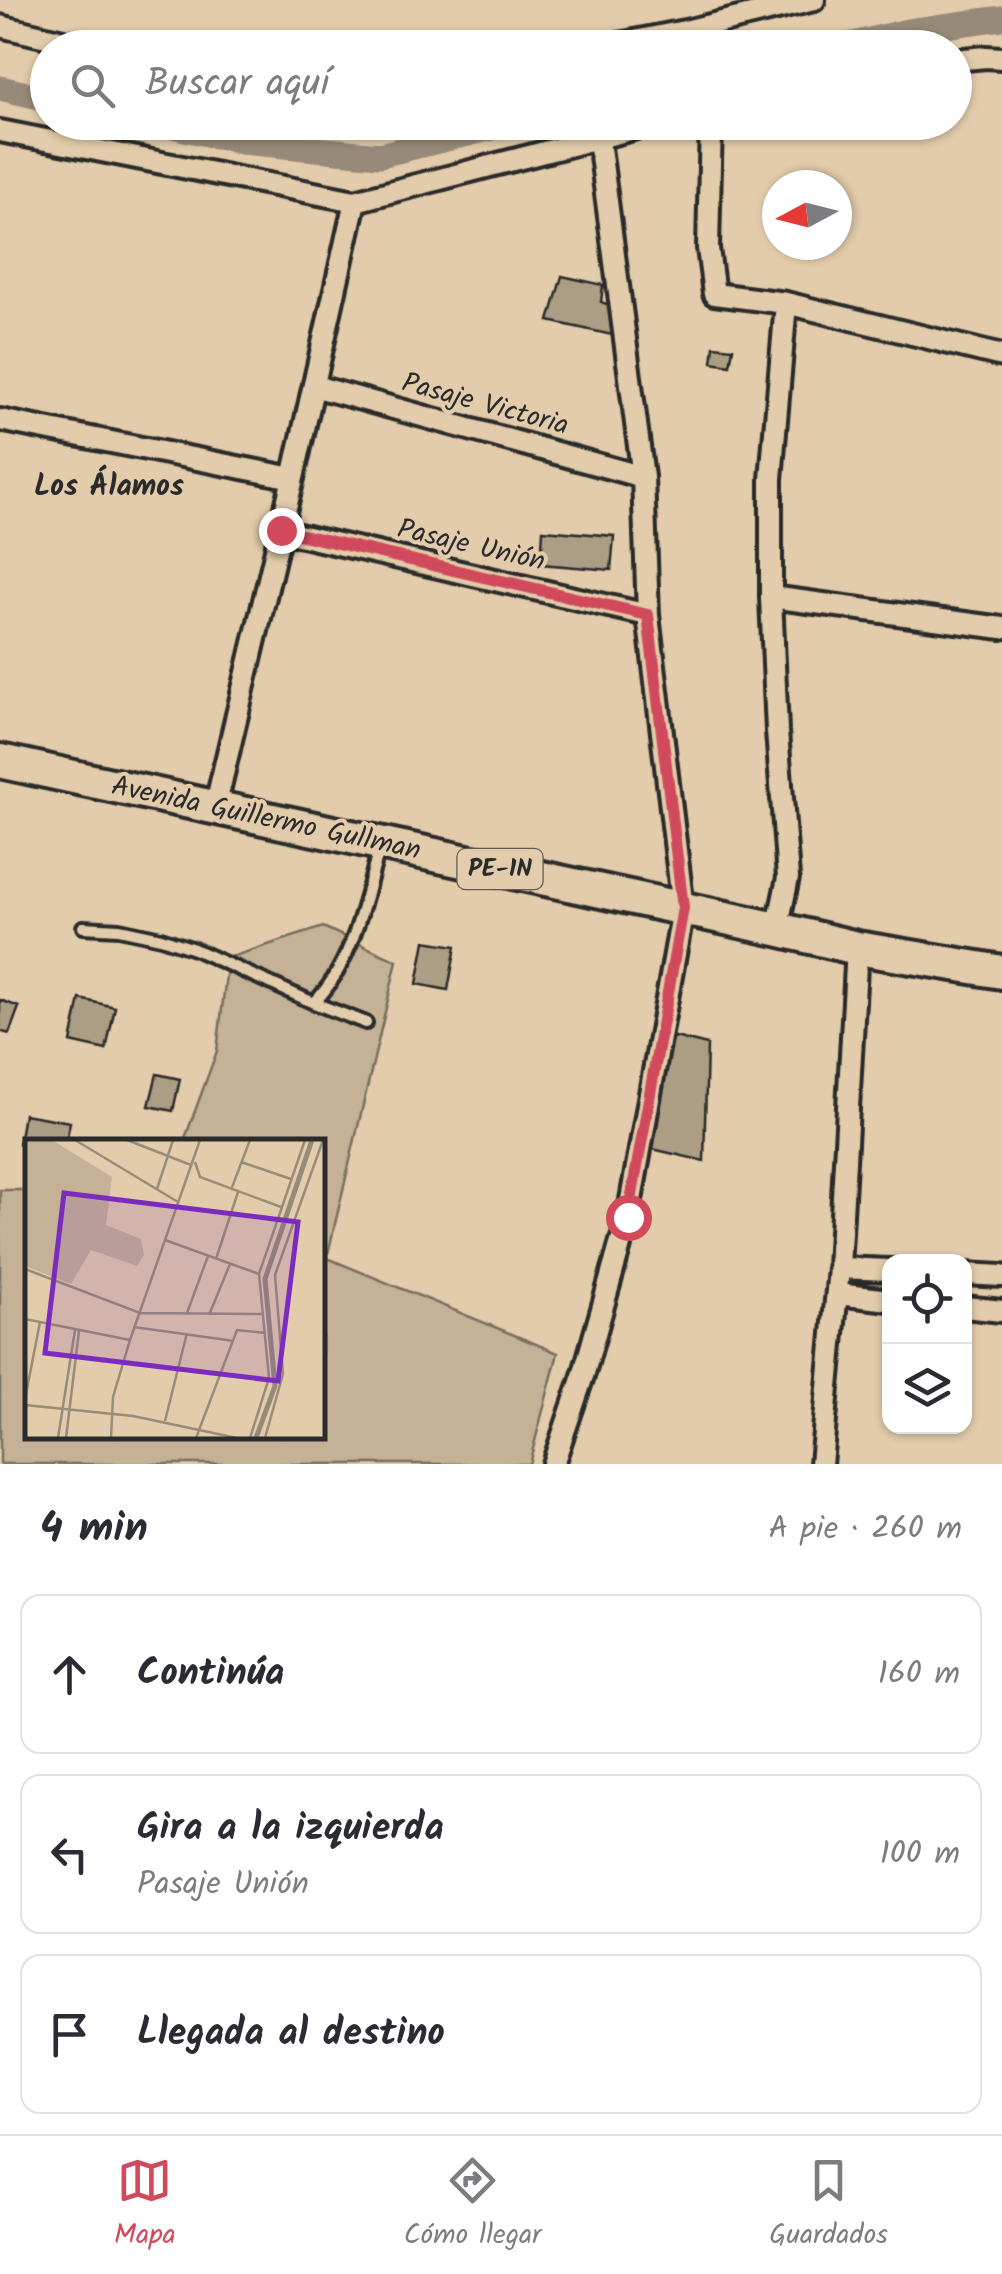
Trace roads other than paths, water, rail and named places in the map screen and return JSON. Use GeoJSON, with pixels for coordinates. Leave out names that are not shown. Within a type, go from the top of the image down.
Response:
{"type":"FeatureCollection","features":[{"type":"Feature","properties":{"kind":"main road","name":"Avenida Guillermo Gullman"},"geometry":{"type":"LineString","coordinates":[[0,761],[857,948],[1002,972]]}},
{"type":"Feature","properties":{"kind":"street"},"geometry":{"type":"LineString","coordinates":[[685,30],[814,0]]}},
{"type":"Feature","properties":{"kind":"street"},"geometry":{"type":"LineString","coordinates":[[0,26],[30,33]]}},
{"type":"Feature","properties":{"kind":"street"},"geometry":{"type":"LineString","coordinates":[[972,58],[1002,58]]}},
{"type":"Feature","properties":{"kind":"street"},"geometry":{"type":"LineString","coordinates":[[0,131],[30,137]]}},
{"type":"Feature","properties":{"kind":"street"},"geometry":{"type":"LineString","coordinates":[[46,140],[355,201],[599,140],[642,477],[648,615],[683,908],[628,1217],[554,1464]]}},
{"type":"Feature","properties":{"kind":"street"},"geometry":{"type":"LineString","coordinates":[[711,140],[708,248],[714,294],[786,303],[1002,356]]}},
{"type":"Feature","properties":{"kind":"street"},"geometry":{"type":"LineString","coordinates":[[215,808],[355,201]]}},
{"type":"Feature","properties":{"kind":"street"},"geometry":{"type":"LineString","coordinates":[[777,929],[788,878],[777,731],[771,479],[786,303]]}},
{"type":"Feature","properties":{"kind":"street","name":"Pasaje Victoria"},"geometry":{"type":"LineString","coordinates":[[314,386],[642,477]]}},
{"type":"Feature","properties":{"kind":"street"},"geometry":{"type":"LineString","coordinates":[[0,420],[294,478]]}},
{"type":"Feature","properties":{"kind":"street","name":"Pasaje Unión"},"geometry":{"type":"LineString","coordinates":[[281,530],[648,615]]}},
{"type":"Feature","properties":{"kind":"street"},"geometry":{"type":"LineString","coordinates":[[772,597],[1002,628]]}},
{"type":"Feature","properties":{"kind":"street"},"geometry":{"type":"LineString","coordinates":[[821,1464],[839,1268],[857,948]]}},
{"type":"Feature","properties":{"kind":"street"},"geometry":{"type":"LineString","coordinates":[[839,1268],[882,1270]]}},
{"type":"Feature","properties":{"kind":"street"},"geometry":{"type":"LineString","coordinates":[[972,1274],[1002,1276]]}},
{"type":"Feature","properties":{"kind":"street"},"geometry":{"type":"LineString","coordinates":[[836,1294],[882,1299]]}},
{"type":"Feature","properties":{"kind":"street"},"geometry":{"type":"LineString","coordinates":[[972,1308],[1002,1311]]}},
{"type":"Feature","properties":{"kind":"lane"},"geometry":{"type":"LineString","coordinates":[[314,1003],[326,991],[354,935],[380,844]]}},
{"type":"Feature","properties":{"kind":"lane"},"geometry":{"type":"LineString","coordinates":[[83,928],[119,929],[161,938],[366,1023]]}},
{"type":"Feature","properties":{"kind":"waterway"},"geometry":{"type":"LineString","coordinates":[[915,30],[1002,18]]}},
{"type":"Feature","properties":{"kind":"waterway"},"geometry":{"type":"LineString","coordinates":[[0,88],[30,95]]}},
{"type":"Feature","properties":{"kind":"waterway"},"geometry":{"type":"LineString","coordinates":[[233,140],[380,155],[442,140]]}},
{"type":"Feature","properties":{"kind":"district","name":"Los Álamos"},"geometry":{"type":"Point","coordinates":[109,487]}}]}
